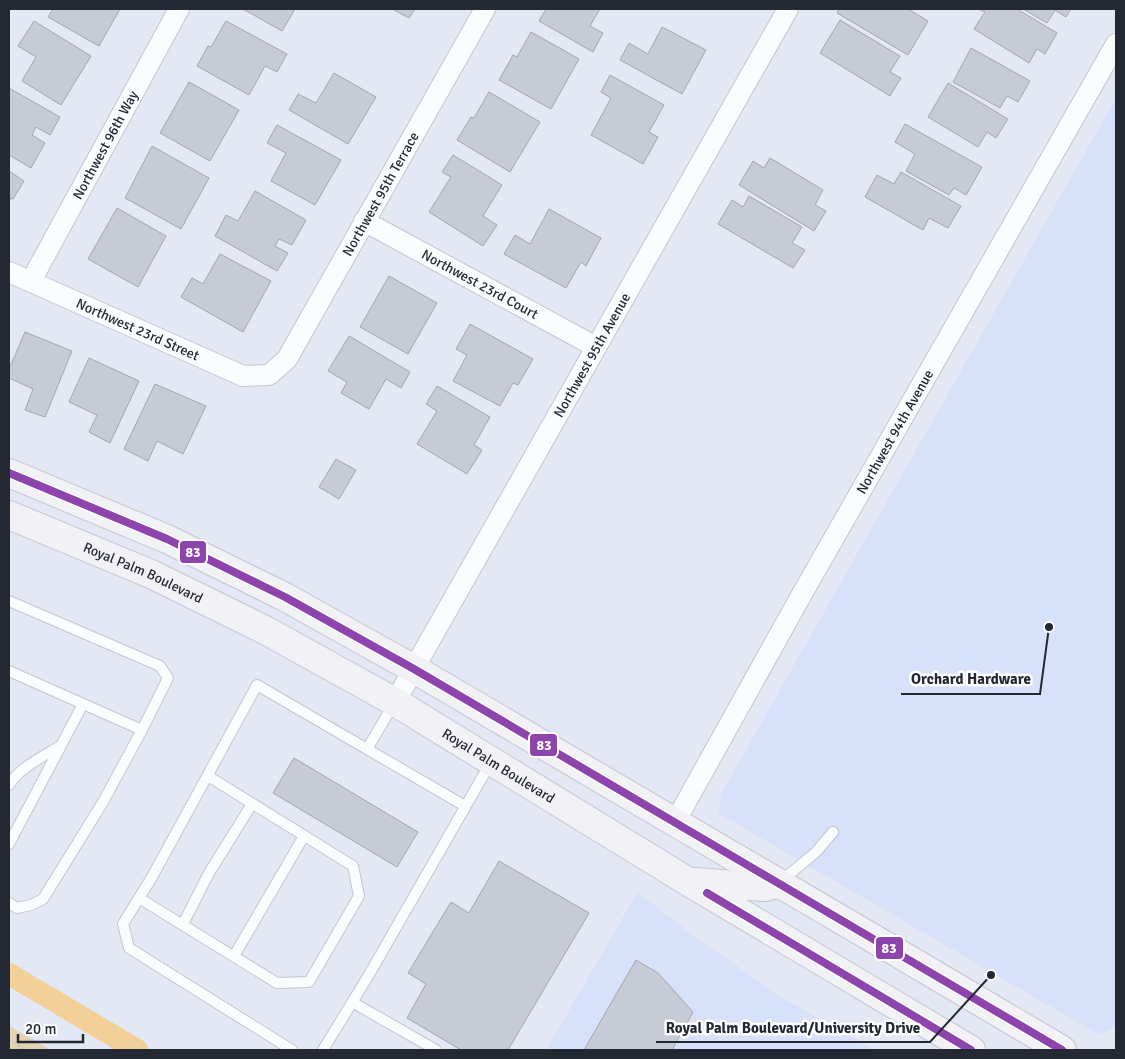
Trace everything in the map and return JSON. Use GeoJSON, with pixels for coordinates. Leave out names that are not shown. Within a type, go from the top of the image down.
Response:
{"type":"FeatureCollection","features":[{"type":"Feature","properties":{"kind":"main road"},"geometry":{"type":"LineString","coordinates":[[9,473],[167,539],[285,597],[414,669],[1062,1050]]}},
{"type":"Feature","properties":{"kind":"main road","name":"Royal Palm Boulevard"},"geometry":{"type":"LineString","coordinates":[[9,515],[151,574],[265,630],[395,702],[687,881],[971,1050]]}},
{"type":"Feature","properties":{"kind":"main road"},"geometry":{"type":"LineString","coordinates":[[687,881],[764,887],[779,883]]}},
{"type":"Feature","properties":{"kind":"street","name":"Northwest 96th Way"},"geometry":{"type":"LineString","coordinates":[[31,281],[179,9]]}},
{"type":"Feature","properties":{"kind":"street","name":"Northwest 95th Terrace"},"geometry":{"type":"LineString","coordinates":[[270,375],[287,359],[485,9]]}},
{"type":"Feature","properties":{"kind":"street","name":"Northwest 95th Avenue"},"geometry":{"type":"LineString","coordinates":[[395,702],[788,9]]}},
{"type":"Feature","properties":{"kind":"street","name":"Northwest 94th Avenue"},"geometry":{"type":"LineString","coordinates":[[675,822],[802,594],[1116,44]]}},
{"type":"Feature","properties":{"kind":"street","name":"Northwest 23rd Court"},"geometry":{"type":"LineString","coordinates":[[364,221],[596,347]]}},
{"type":"Feature","properties":{"kind":"street","name":"Northwest 23rd Street"},"geometry":{"type":"LineString","coordinates":[[9,272],[243,376],[270,375]]}},
{"type":"Feature","properties":{"kind":"lane"},"geometry":{"type":"LineString","coordinates":[[9,601],[160,666],[168,678],[103,802],[43,899],[31,905],[17,908],[9,903]]}},
{"type":"Feature","properties":{"kind":"lane"},"geometry":{"type":"LineString","coordinates":[[9,671],[142,730]]}},
{"type":"Feature","properties":{"kind":"lane"},"geometry":{"type":"LineString","coordinates":[[292,1050],[129,948],[123,924],[152,876],[257,685],[465,806]]}},
{"type":"Feature","properties":{"kind":"lane"},"geometry":{"type":"LineString","coordinates":[[367,749],[395,702]]}},
{"type":"Feature","properties":{"kind":"lane"},"geometry":{"type":"LineString","coordinates":[[9,844],[83,704]]}},
{"type":"Feature","properties":{"kind":"lane"},"geometry":{"type":"LineString","coordinates":[[9,785],[13,778],[23,770],[61,745]]}},
{"type":"Feature","properties":{"kind":"lane"},"geometry":{"type":"LineString","coordinates":[[323,1050],[491,761]]}},
{"type":"Feature","properties":{"kind":"lane"},"geometry":{"type":"LineString","coordinates":[[139,898],[277,982],[309,982],[359,896],[353,866],[208,776]]}},
{"type":"Feature","properties":{"kind":"lane"},"geometry":{"type":"LineString","coordinates":[[183,924],[209,873],[252,804]]}},
{"type":"Feature","properties":{"kind":"lane"},"geometry":{"type":"LineString","coordinates":[[779,883],[816,852],[833,832]]}},
{"type":"Feature","properties":{"kind":"lane"},"geometry":{"type":"LineString","coordinates":[[234,956],[304,836]]}},
{"type":"Feature","properties":{"kind":"lane"},"geometry":{"type":"LineString","coordinates":[[352,1002],[436,1050]]}},
{"type":"Feature","properties":{"kind":"path"},"geometry":{"type":"LineString","coordinates":[[9,1040],[26,1050]]}},
{"type":"Feature","properties":{"kind":"shaded area"},"geometry":{"type":"Polygon","coordinates":[[[1116,98],[1116,1024],[1115,1027],[1099,1035],[718,813],[722,792],[1116,98]]]}},
{"type":"Feature","properties":{"kind":"shaded area"},"geometry":{"type":"Polygon","coordinates":[[[638,892],[698,939],[781,997],[874,1050],[546,1050],[638,892]]]}},
{"type":"Feature","properties":{"kind":"shaded area"},"geometry":{"type":"Polygon","coordinates":[[[9,1026],[51,1050],[9,1050],[9,1026]]]}},
{"type":"Feature","properties":{"kind":"building"},"geometry":{"type":"Polygon","coordinates":[[[53,9],[120,9],[99,46],[48,17],[53,9]]]}},
{"type":"Feature","properties":{"kind":"building"},"geometry":{"type":"Polygon","coordinates":[[[243,9],[295,9],[282,31],[243,9]]]}},
{"type":"Feature","properties":{"kind":"building"},"geometry":{"type":"Polygon","coordinates":[[[392,9],[415,9],[409,18],[392,9]]]}},
{"type":"Feature","properties":{"kind":"building"},"geometry":{"type":"Polygon","coordinates":[[[546,9],[600,9],[590,26],[603,33],[593,52],[539,21],[546,9]]]}},
{"type":"Feature","properties":{"kind":"building"},"geometry":{"type":"Polygon","coordinates":[[[839,9],[908,9],[928,21],[908,55],[837,13],[839,9]]]}},
{"type":"Feature","properties":{"kind":"building"},"geometry":{"type":"Polygon","coordinates":[[[978,9],[1017,9],[1057,33],[1045,54],[1037,49],[1029,63],[974,29],[985,12],[978,9]]]}},
{"type":"Feature","properties":{"kind":"building"},"geometry":{"type":"Polygon","coordinates":[[[1023,9],[1071,9],[1066,17],[1055,10],[1047,23],[1023,9]]]}},
{"type":"Feature","properties":{"kind":"building"},"geometry":{"type":"Polygon","coordinates":[[[840,20],[900,56],[890,72],[901,78],[890,96],[820,53],[840,20]]]}},
{"type":"Feature","properties":{"kind":"building"},"geometry":{"type":"Polygon","coordinates":[[[34,21],[91,56],[61,105],[22,81],[36,57],[18,46],[34,21]]]}},
{"type":"Feature","properties":{"kind":"building"},"geometry":{"type":"Polygon","coordinates":[[[226,21],[287,54],[277,72],[265,66],[249,95],[197,66],[208,46],[211,47],[226,21]]]}},
{"type":"Feature","properties":{"kind":"building"},"geometry":{"type":"Polygon","coordinates":[[[662,27],[706,50],[682,94],[620,60],[629,43],[648,54],[662,27]]]}},
{"type":"Feature","properties":{"kind":"building"},"geometry":{"type":"Polygon","coordinates":[[[531,32],[579,59],[551,109],[499,80],[513,55],[517,57],[531,32]]]}},
{"type":"Feature","properties":{"kind":"building"},"geometry":{"type":"Polygon","coordinates":[[[971,48],[1030,81],[1018,102],[1007,96],[1000,108],[953,82],[971,48]]]}},
{"type":"Feature","properties":{"kind":"building"},"geometry":{"type":"Polygon","coordinates":[[[334,73],[376,97],[348,144],[289,110],[298,94],[316,103],[334,73]]]}},
{"type":"Feature","properties":{"kind":"building"},"geometry":{"type":"Polygon","coordinates":[[[610,75],[664,105],[649,132],[658,137],[643,164],[591,135],[611,98],[601,92],[610,75]]]}},
{"type":"Feature","properties":{"kind":"building"},"geometry":{"type":"Polygon","coordinates":[[[189,82],[239,110],[210,161],[160,133],[189,82]]]}},
{"type":"Feature","properties":{"kind":"building"},"geometry":{"type":"Polygon","coordinates":[[[948,83],[1008,119],[996,138],[987,132],[978,147],[928,117],[948,83]]]}},
{"type":"Feature","properties":{"kind":"building"},"geometry":{"type":"Polygon","coordinates":[[[9,88],[60,117],[50,135],[36,127],[32,135],[45,143],[31,168],[9,155],[9,88]]]}},
{"type":"Feature","properties":{"kind":"building"},"geometry":{"type":"Polygon","coordinates":[[[489,92],[540,122],[510,172],[457,140],[471,117],[474,118],[489,92]]]}},
{"type":"Feature","properties":{"kind":"building"},"geometry":{"type":"Polygon","coordinates":[[[905,124],[982,167],[966,195],[954,188],[949,195],[906,171],[915,154],[895,142],[905,124]]]}},
{"type":"Feature","properties":{"kind":"building"},"geometry":{"type":"Polygon","coordinates":[[[277,125],[341,160],[315,205],[271,181],[286,153],[267,143],[277,125]]]}},
{"type":"Feature","properties":{"kind":"building"},"geometry":{"type":"Polygon","coordinates":[[[152,146],[209,178],[181,229],[125,198],[152,146]]]}},
{"type":"Feature","properties":{"kind":"building"},"geometry":{"type":"Polygon","coordinates":[[[453,155],[502,185],[483,216],[497,225],[483,246],[429,212],[451,177],[442,172],[453,155]]]}},
{"type":"Feature","properties":{"kind":"building"},"geometry":{"type":"Polygon","coordinates":[[[770,158],[823,190],[815,205],[826,211],[814,231],[739,185],[753,161],[764,168],[770,158]]]}},
{"type":"Feature","properties":{"kind":"building"},"geometry":{"type":"Polygon","coordinates":[[[9,171],[24,181],[13,199],[11,198],[9,201],[9,171]]]}},
{"type":"Feature","properties":{"kind":"building"},"geometry":{"type":"Polygon","coordinates":[[[901,172],[961,206],[948,228],[929,218],[923,230],[865,197],[877,175],[894,184],[901,172]]]}},
{"type":"Feature","properties":{"kind":"building"},"geometry":{"type":"Polygon","coordinates":[[[255,191],[306,220],[292,245],[279,239],[275,246],[288,253],[277,271],[215,236],[226,215],[238,221],[255,191]]]}},
{"type":"Feature","properties":{"kind":"building"},"geometry":{"type":"Polygon","coordinates":[[[749,196],[802,227],[792,243],[805,250],[793,268],[718,224],[732,200],[743,207],[749,196]]]}},
{"type":"Feature","properties":{"kind":"building"},"geometry":{"type":"Polygon","coordinates":[[[117,208],[166,236],[138,287],[88,259],[117,208]]]}},
{"type":"Feature","properties":{"kind":"building"},"geometry":{"type":"Polygon","coordinates":[[[549,209],[601,238],[586,266],[581,262],[566,288],[504,254],[515,235],[530,244],[549,209]]]}},
{"type":"Feature","properties":{"kind":"building"},"geometry":{"type":"Polygon","coordinates":[[[220,254],[271,281],[243,332],[181,297],[192,278],[203,284],[220,254]]]}},
{"type":"Feature","properties":{"kind":"building"},"geometry":{"type":"Polygon","coordinates":[[[389,276],[437,303],[408,354],[360,327],[389,276]]]}},
{"type":"Feature","properties":{"kind":"building"},"geometry":{"type":"Polygon","coordinates":[[[470,324],[533,359],[518,385],[513,383],[500,406],[453,381],[467,355],[456,349],[470,324]]]}},
{"type":"Feature","properties":{"kind":"building"},"geometry":{"type":"Polygon","coordinates":[[[25,332],[72,351],[45,417],[25,410],[33,389],[9,378],[9,369],[25,332]]]}},
{"type":"Feature","properties":{"kind":"building"},"geometry":{"type":"Polygon","coordinates":[[[349,336],[410,372],[401,388],[386,379],[369,409],[341,393],[347,382],[328,371],[349,336]]]}},
{"type":"Feature","properties":{"kind":"building"},"geometry":{"type":"Polygon","coordinates":[[[89,358],[139,381],[110,443],[89,432],[97,415],[69,402],[89,358]]]}},
{"type":"Feature","properties":{"kind":"building"},"geometry":{"type":"Polygon","coordinates":[[[155,384],[206,406],[183,454],[157,441],[148,461],[124,449],[155,384]]]}},
{"type":"Feature","properties":{"kind":"building"},"geometry":{"type":"Polygon","coordinates":[[[437,386],[490,417],[474,445],[482,450],[467,474],[417,444],[437,411],[426,404],[437,386]]]}},
{"type":"Feature","properties":{"kind":"building"},"geometry":{"type":"Polygon","coordinates":[[[336,459],[356,470],[339,499],[319,487],[336,459]]]}},
{"type":"Feature","properties":{"kind":"building"},"geometry":{"type":"Polygon","coordinates":[[[294,758],[418,832],[397,867],[273,793],[294,758]]]}},
{"type":"Feature","properties":{"kind":"building"},"geometry":{"type":"Polygon","coordinates":[[[499,861],[589,913],[508,1050],[461,1050],[407,1018],[426,984],[408,973],[451,902],[469,913],[499,861]]]}},
{"type":"Feature","properties":{"kind":"building"},"geometry":{"type":"Polygon","coordinates":[[[636,960],[658,973],[693,1012],[672,1050],[584,1050],[636,960]]]}},
{"type":"Feature","properties":{"kind":"waterway"},"geometry":{"type":"LineString","coordinates":[[9,974],[137,1050]]}},
{"type":"Feature","properties":{"kind":"transit line","name":"83"},"geometry":{"type":"LineString","coordinates":[[9,473],[167,539],[285,597],[414,669],[1062,1050]]}},
{"type":"Feature","properties":{"kind":"transit line","name":"83"},"geometry":{"type":"LineString","coordinates":[[707,893],[971,1050]]}},
{"type":"Feature","properties":{"kind":"place","name":"Orchard Hardware"},"geometry":{"type":"Point","coordinates":[1049,627]}},
{"type":"Feature","properties":{"kind":"place","name":"Royal Palm Boulevard/University Drive"},"geometry":{"type":"Point","coordinates":[991,975]}}]}
